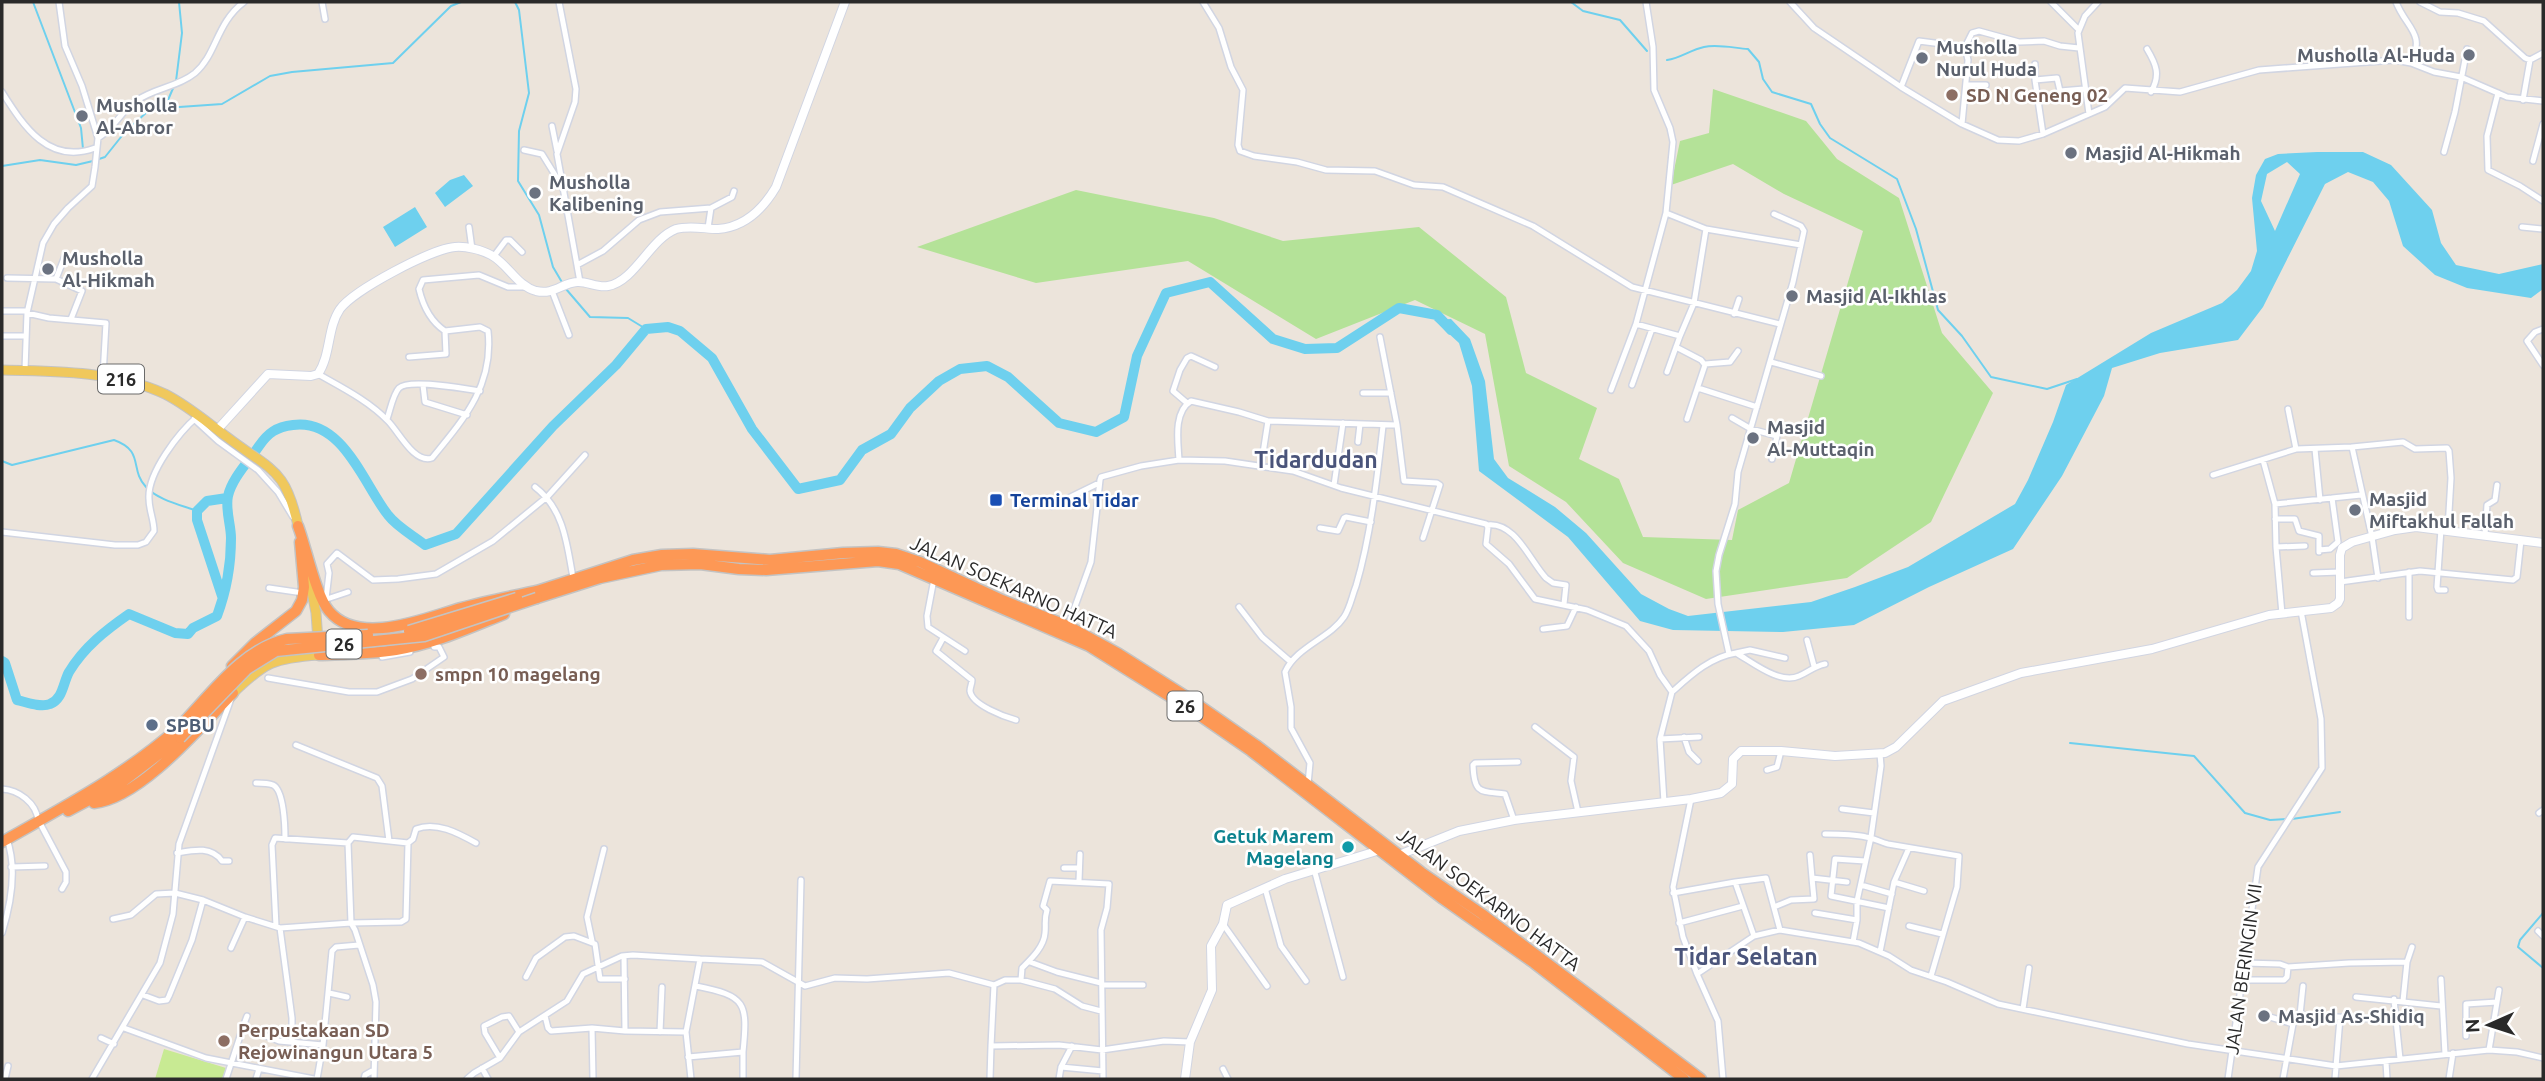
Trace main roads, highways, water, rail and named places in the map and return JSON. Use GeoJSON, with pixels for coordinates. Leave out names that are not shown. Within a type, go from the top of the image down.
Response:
{"type":"FeatureCollection","features":[{"type":"Feature","properties":{"kind":"highway"},"geometry":{"type":"LineString","coordinates":[[178,732],[206,692],[242,656],[296,611],[303,593],[298,526]]}},
{"type":"Feature","properties":{"kind":"highway"},"geometry":{"type":"LineString","coordinates":[[298,526],[328,611],[349,625],[381,628],[423,621],[462,608],[540,594]]}},
{"type":"Feature","properties":{"kind":"highway","name":"JALAN SOEKARNO HATTA"},"geometry":{"type":"LineString","coordinates":[[540,594],[573,578],[633,560],[662,555],[694,554],[770,560],[878,552],[1068,626],[1119,654],[1190,699],[1255,745],[1684,1079]]}},
{"type":"Feature","properties":{"kind":"highway","name":"JALAN SOEKARNO HATTA"},"geometry":{"type":"LineString","coordinates":[[178,732],[243,662],[259,649],[274,642],[406,632],[600,578],[661,565],[700,564],[766,570],[901,560],[934,579],[1067,636],[1116,661],[1229,736],[1380,850],[1454,901],[1482,914],[1701,1079]]}},
{"type":"Feature","properties":{"kind":"highway"},"geometry":{"type":"LineString","coordinates":[[319,655],[397,650],[433,644],[540,594]]}},
{"type":"Feature","properties":{"kind":"highway"},"geometry":{"type":"LineString","coordinates":[[82,804],[99,802],[116,795],[148,775],[182,747],[233,693]]}},
{"type":"Feature","properties":{"kind":"highway","name":"26"},"geometry":{"type":"LineString","coordinates":[[6,840],[121,783],[178,732]]}},
{"type":"Feature","properties":{"kind":"highway","name":"26"},"geometry":{"type":"LineString","coordinates":[[39,823],[119,775],[178,732]]}},
{"type":"Feature","properties":{"kind":"main road","name":"216"},"geometry":{"type":"LineString","coordinates":[[2,370],[103,377],[137,383],[167,395],[221,436],[267,464],[283,480],[298,526],[316,612],[319,655]]}},
{"type":"Feature","properties":{"kind":"main road"},"geometry":{"type":"LineString","coordinates":[[233,693],[251,675],[275,660],[319,655]]}},
{"type":"Feature","properties":{"kind":"water"},"geometry":{"type":"Polygon","coordinates":[[[2363,152],[2391,165],[2432,210],[2441,243],[2456,265],[2499,274],[2543,264],[2543,289],[2531,298],[2467,288],[2435,275],[2403,246],[2389,201],[2373,182],[2348,172],[2325,184],[2263,307],[2238,340],[2160,353],[2112,368],[2104,396],[2062,476],[2013,549],[1854,625],[1783,632],[1673,630],[1640,621],[1568,537],[1479,471],[1472,386],[1459,343],[1434,320],[1451,319],[1470,339],[1485,381],[1494,459],[1508,478],[1555,507],[1586,533],[1641,594],[1688,616],[1811,602],[1908,567],[2015,504],[2053,422],[2066,385],[2151,333],[2222,303],[2237,290],[2251,271],[2257,251],[2252,198],[2256,175],[2265,159],[2278,154],[2363,152]],[[2287,162],[2267,174],[2261,201],[2275,231],[2300,174],[2287,162]]]}},
{"type":"Feature","properties":{"kind":"water"},"geometry":{"type":"Polygon","coordinates":[[[464,175],[473,186],[445,207],[435,193],[450,180],[464,175]]]}},
{"type":"Feature","properties":{"kind":"water"},"geometry":{"type":"Polygon","coordinates":[[[415,207],[427,227],[395,247],[383,227],[415,207]]]}},
{"type":"Feature","properties":{"kind":"waterway"},"geometry":{"type":"LineString","coordinates":[[33,2],[81,128],[83,149]]}},
{"type":"Feature","properties":{"kind":"waterway"},"geometry":{"type":"LineString","coordinates":[[176,81],[182,33],[179,2]]}},
{"type":"Feature","properties":{"kind":"waterway"},"geometry":{"type":"LineString","coordinates":[[99,159],[105,157],[125,132],[148,111],[222,104],[270,76],[393,63],[451,6],[461,2]]}},
{"type":"Feature","properties":{"kind":"waterway"},"geometry":{"type":"LineString","coordinates":[[515,2],[519,10],[529,93],[519,131],[518,181],[539,215],[553,267],[563,284]]}},
{"type":"Feature","properties":{"kind":"waterway"},"geometry":{"type":"LineString","coordinates":[[1571,2],[1583,11],[1620,20],[1647,51]]}},
{"type":"Feature","properties":{"kind":"waterway"},"geometry":{"type":"LineString","coordinates":[[1667,60],[1709,46],[1748,49],[1759,62],[1763,79],[1772,92],[1811,104],[1830,138],[1897,179],[1916,229],[1938,310],[1962,336],[1991,377],[2047,389],[2077,379]]}},
{"type":"Feature","properties":{"kind":"waterway"},"geometry":{"type":"LineString","coordinates":[[165,107],[174,86]]}},
{"type":"Feature","properties":{"kind":"waterway"},"geometry":{"type":"LineString","coordinates":[[2,166],[40,160],[76,165],[93,161]]}},
{"type":"Feature","properties":{"kind":"waterway"},"geometry":{"type":"LineString","coordinates":[[2,661],[17,700],[46,705],[58,698],[69,672],[81,655],[129,614],[175,633],[188,634],[193,628],[217,616],[230,558],[231,533],[227,506],[230,489],[262,441],[282,427],[310,426],[326,432],[339,442],[361,471],[388,515],[425,545],[456,534],[553,426],[616,365],[646,329],[668,327],[680,331],[712,358],[752,429],[798,489],[840,480],[862,450],[891,434],[910,408],[939,381],[960,369],[987,366],[1008,377],[1059,423],[1096,432],[1124,417],[1137,356],[1166,293],[1210,282],[1273,339],[1305,349],[1337,348],[1399,308],[1437,315],[1451,330]]}},
{"type":"Feature","properties":{"kind":"waterway"},"geometry":{"type":"LineString","coordinates":[[566,289],[590,317],[628,318],[646,329]]}},
{"type":"Feature","properties":{"kind":"waterway"},"geometry":{"type":"LineString","coordinates":[[2,461],[12,465],[114,440],[130,449],[138,474],[151,492],[197,511]]}},
{"type":"Feature","properties":{"kind":"waterway"},"geometry":{"type":"LineString","coordinates":[[222,596],[197,520],[197,511],[207,501],[227,498]]}},
{"type":"Feature","properties":{"kind":"waterway"},"geometry":{"type":"LineString","coordinates":[[2070,743],[2194,756],[2245,813],[2270,820],[2287,819]]}},
{"type":"Feature","properties":{"kind":"waterway"},"geometry":{"type":"LineString","coordinates":[[2292,819],[2340,812]]}},
{"type":"Feature","properties":{"kind":"waterway"},"geometry":{"type":"LineString","coordinates":[[2543,913],[2520,940],[2518,947],[2543,968]]}},
{"type":"Feature","properties":{"kind":"place","name":"Musholla Al-Huda"},"geometry":{"type":"Point","coordinates":[2469,55]}},
{"type":"Feature","properties":{"kind":"place","name":"Musholla Nurul Huda"},"geometry":{"type":"Point","coordinates":[1922,58]}},
{"type":"Feature","properties":{"kind":"place","name":"SD N Geneng 02"},"geometry":{"type":"Point","coordinates":[1952,95]}},
{"type":"Feature","properties":{"kind":"place","name":"Musholla Al-Abror"},"geometry":{"type":"Point","coordinates":[82,116]}},
{"type":"Feature","properties":{"kind":"place","name":"Masjid Al-Hikmah"},"geometry":{"type":"Point","coordinates":[2071,153]}},
{"type":"Feature","properties":{"kind":"place","name":"Musholla Kalibening"},"geometry":{"type":"Point","coordinates":[535,193]}},
{"type":"Feature","properties":{"kind":"place","name":"Musholla Al-Hikmah"},"geometry":{"type":"Point","coordinates":[48,269]}},
{"type":"Feature","properties":{"kind":"place","name":"Masjid Al-Ikhlas"},"geometry":{"type":"Point","coordinates":[1792,296]}},
{"type":"Feature","properties":{"kind":"place","name":"Masjid Al-Muttaqin"},"geometry":{"type":"Point","coordinates":[1753,438]}},
{"type":"Feature","properties":{"kind":"place","name":"Terminal Tidar"},"geometry":{"type":"Point","coordinates":[996,500]}},
{"type":"Feature","properties":{"kind":"place","name":"Masjid Miftakhul Fallah"},"geometry":{"type":"Point","coordinates":[2355,510]}},
{"type":"Feature","properties":{"kind":"place","name":"smpn 10 magelang"},"geometry":{"type":"Point","coordinates":[421,674]}},
{"type":"Feature","properties":{"kind":"place","name":"SPBU"},"geometry":{"type":"Point","coordinates":[152,725]}},
{"type":"Feature","properties":{"kind":"place","name":"Getuk Marem Magelang"},"geometry":{"type":"Point","coordinates":[1348,847]}},
{"type":"Feature","properties":{"kind":"place","name":"Masjid As-Shidiq"},"geometry":{"type":"Point","coordinates":[2264,1016]}},
{"type":"Feature","properties":{"kind":"place","name":"Perpustakaan SD Rejowinangun Utara 5"},"geometry":{"type":"Point","coordinates":[224,1041]}},
{"type":"Feature","properties":{"kind":"district","name":"Tidardudan"},"geometry":{"type":"Point","coordinates":[1316,459]}},
{"type":"Feature","properties":{"kind":"district","name":"Tidar Selatan"},"geometry":{"type":"Point","coordinates":[1746,956]}}]}
